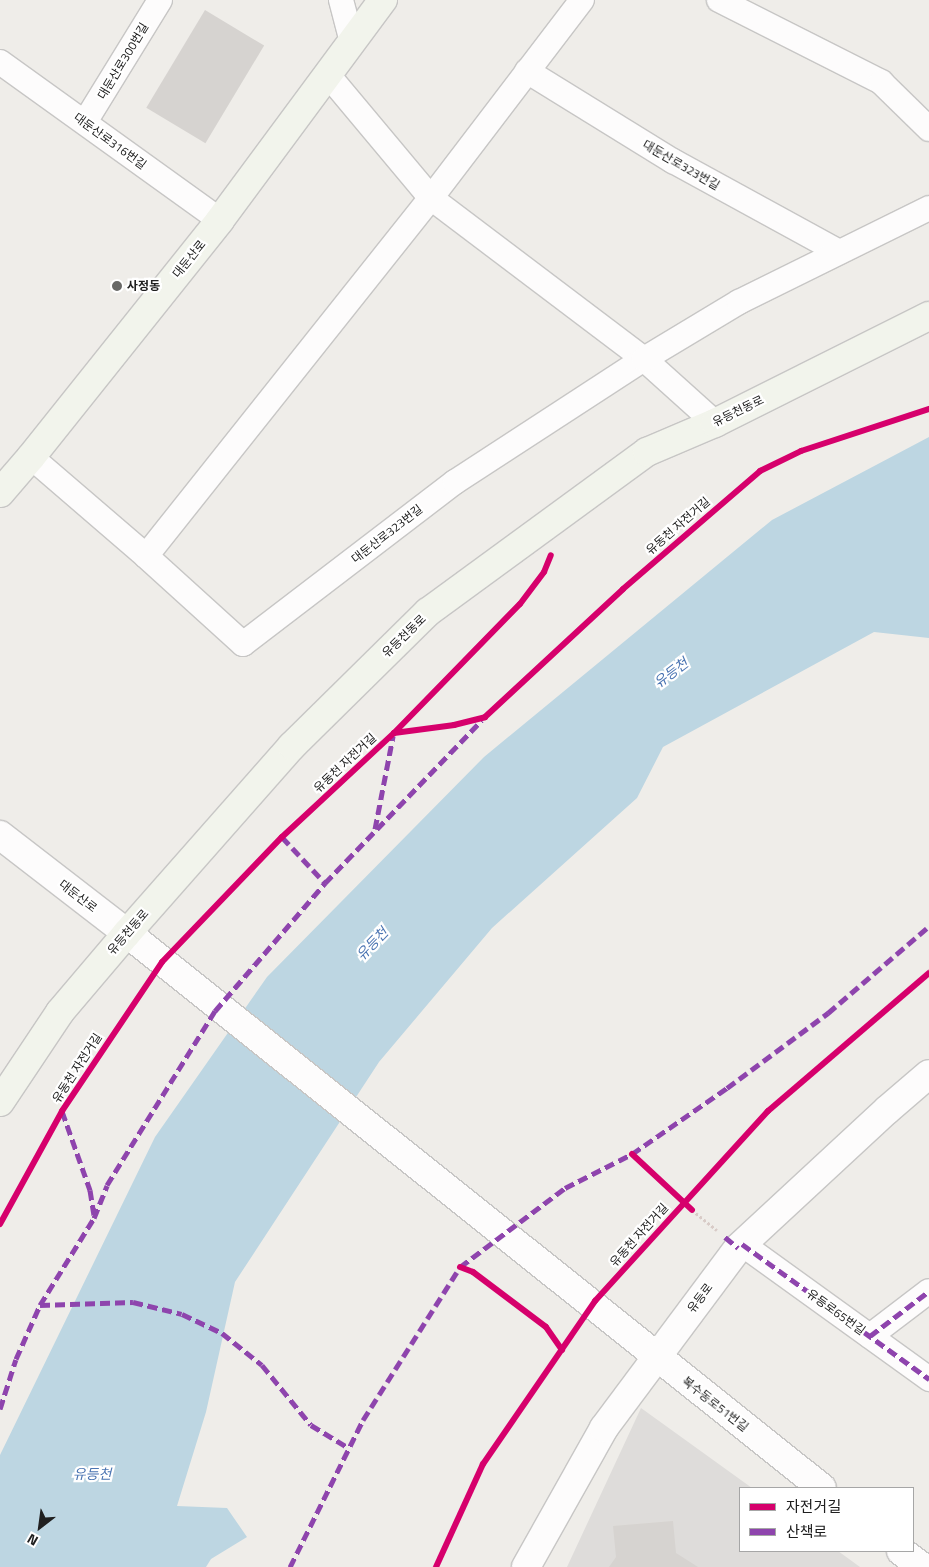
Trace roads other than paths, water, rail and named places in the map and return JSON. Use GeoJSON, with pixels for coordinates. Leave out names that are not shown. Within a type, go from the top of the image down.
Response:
{"type":"FeatureCollection","features":[{"type":"Feature","properties":{"kind":"main road","name":"대둔산로"},"geometry":{"type":"LineString","coordinates":[[0,493],[31,457],[220,220],[383,0]]}},
{"type":"Feature","properties":{"kind":"main road","name":"유등천동로"},"geometry":{"type":"LineString","coordinates":[[0,1102],[60,1012],[127,933],[292,746],[428,612],[647,452],[715,422],[929,316]]}},
{"type":"Feature","properties":{"kind":"street","name":"대둔산로300번길"},"geometry":{"type":"LineString","coordinates":[[85,122],[160,0]]}},
{"type":"Feature","properties":{"kind":"street"},"geometry":{"type":"LineString","coordinates":[[341,0],[352,42]]}},
{"type":"Feature","properties":{"kind":"street"},"geometry":{"type":"LineString","coordinates":[[146,556],[431,198],[582,0]]}},
{"type":"Feature","properties":{"kind":"street"},"geometry":{"type":"LineString","coordinates":[[719,0],[881,82],[929,129]]}},
{"type":"Feature","properties":{"kind":"street","name":"대둔산로316번길"},"geometry":{"type":"LineString","coordinates":[[0,62],[220,220]]}},
{"type":"Feature","properties":{"kind":"street","name":"대둔산로323번길"},"geometry":{"type":"LineString","coordinates":[[527,71],[672,161],[839,252]]}},
{"type":"Feature","properties":{"kind":"street"},"geometry":{"type":"LineString","coordinates":[[328,75],[431,198],[644,359],[715,422]]}},
{"type":"Feature","properties":{"kind":"street","name":"대둔산로323번길"},"geometry":{"type":"LineString","coordinates":[[31,457],[146,556],[243,644],[455,482],[644,359],[739,302],[929,208]]}},
{"type":"Feature","properties":{"kind":"street","name":"대둔산로"},"geometry":{"type":"LineString","coordinates":[[0,835],[127,933],[609,1319]]}},
{"type":"Feature","properties":{"kind":"street","name":"유등로"},"geometry":{"type":"LineString","coordinates":[[526,1567],[604,1428],[742,1244],[887,1110],[929,1074]]}},
{"type":"Feature","properties":{"kind":"street","name":"유등로65번길"},"geometry":{"type":"LineString","coordinates":[[742,1244],[929,1379]]}},
{"type":"Feature","properties":{"kind":"street"},"geometry":{"type":"LineString","coordinates":[[870,1336],[929,1291]]}},
{"type":"Feature","properties":{"kind":"street","name":"복수동로51번길"},"geometry":{"type":"LineString","coordinates":[[609,1319],[821,1487]]}},
{"type":"Feature","properties":{"kind":"street"},"geometry":{"type":"LineString","coordinates":[[902,1552],[922,1567]]}},
{"type":"Feature","properties":{"kind":"water","name":"유등천"},"geometry":{"type":"Polygon","coordinates":[[[929,437],[929,638],[874,632],[663,747],[637,798],[492,928],[379,1062],[235,1282],[206,1412],[177,1506],[227,1508],[247,1537],[211,1559],[206,1567],[0,1567],[0,1455],[155,1137],[267,977],[484,757],[772,520],[929,437]]]}},
{"type":"Feature","properties":{"kind":"place","name":"사정동"},"geometry":{"type":"Point","coordinates":[117,286]}}]}
